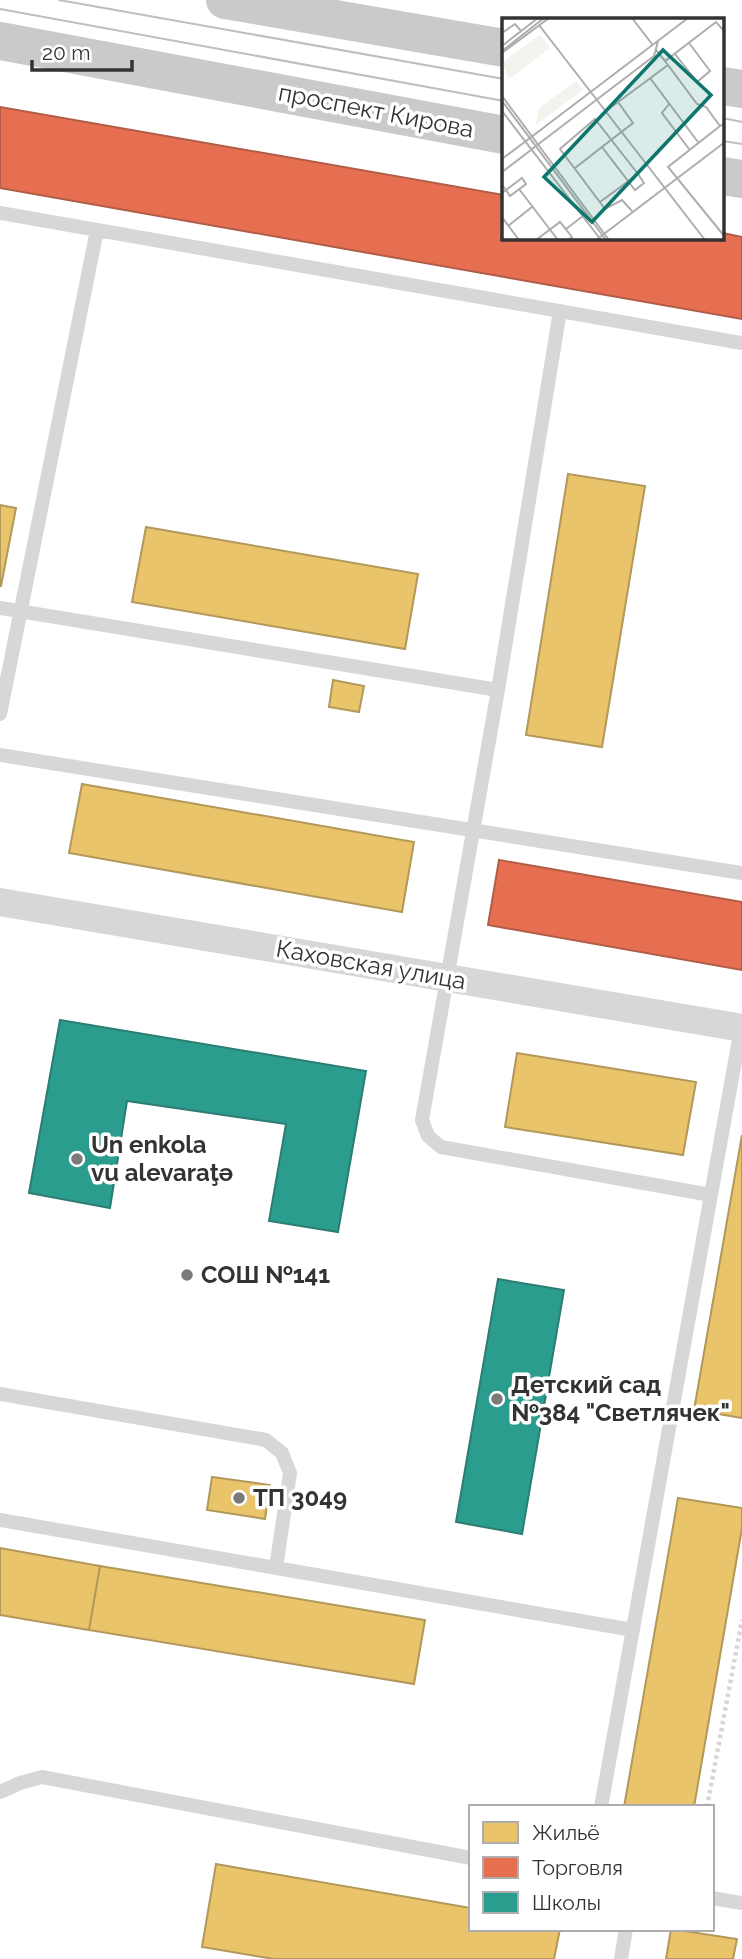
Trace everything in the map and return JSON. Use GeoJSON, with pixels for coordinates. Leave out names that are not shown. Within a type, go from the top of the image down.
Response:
{"type":"FeatureCollection","features":[{"type":"Feature","properties":{"kind":"main road"},"geometry":{"type":"LineString","coordinates":[[225,0],[502,48]]}},
{"type":"Feature","properties":{"kind":"main road","name":"проспект Кирова"},"geometry":{"type":"LineString","coordinates":[[0,41],[502,135]]}},
{"type":"Feature","properties":{"kind":"main road"},"geometry":{"type":"LineString","coordinates":[[724,86],[742,89]]}},
{"type":"Feature","properties":{"kind":"main road"},"geometry":{"type":"LineString","coordinates":[[724,176],[742,179]]}},
{"type":"Feature","properties":{"kind":"street","name":"Каховская улица"},"geometry":{"type":"LineString","coordinates":[[0,902],[741,1028]]}},
{"type":"Feature","properties":{"kind":"lane"},"geometry":{"type":"LineString","coordinates":[[0,213],[742,343]]}},
{"type":"Feature","properties":{"kind":"lane"},"geometry":{"type":"LineString","coordinates":[[0,714],[97,230]]}},
{"type":"Feature","properties":{"kind":"lane"},"geometry":{"type":"LineString","coordinates":[[560,311],[498,690],[422,1120],[428,1136],[440,1147],[711,1195]]}},
{"type":"Feature","properties":{"kind":"lane"},"geometry":{"type":"LineString","coordinates":[[0,608],[498,690]]}},
{"type":"Feature","properties":{"kind":"lane"},"geometry":{"type":"LineString","coordinates":[[0,755],[742,873]]}},
{"type":"Feature","properties":{"kind":"lane"},"geometry":{"type":"LineString","coordinates":[[601,1805],[741,1028]]}},
{"type":"Feature","properties":{"kind":"lane"},"geometry":{"type":"LineString","coordinates":[[0,1394],[266,1440],[282,1453],[290,1473],[276,1568]]}},
{"type":"Feature","properties":{"kind":"lane"},"geometry":{"type":"LineString","coordinates":[[0,1520],[633,1630]]}},
{"type":"Feature","properties":{"kind":"lane"},"geometry":{"type":"LineString","coordinates":[[0,1792],[42,1777],[469,1858]]}},
{"type":"Feature","properties":{"kind":"lane"},"geometry":{"type":"LineString","coordinates":[[714,1898],[742,1903]]}},
{"type":"Feature","properties":{"kind":"lane"},"geometry":{"type":"LineString","coordinates":[[621,1959],[626,1931]]}},
{"type":"Feature","properties":{"kind":"path"},"geometry":{"type":"LineString","coordinates":[[708,1805],[742,1620]]}},
{"type":"Feature","properties":{"kind":"building: Жильё"},"geometry":{"type":"Polygon","coordinates":[[[568,474],[645,486],[602,747],[526,735],[568,474]]]}},
{"type":"Feature","properties":{"kind":"building: Жильё"},"geometry":{"type":"Polygon","coordinates":[[[0,505],[16,508],[1,586],[0,586],[0,505]]]}},
{"type":"Feature","properties":{"kind":"building: Жильё"},"geometry":{"type":"Polygon","coordinates":[[[146,527],[418,574],[405,649],[132,602],[146,527]]]}},
{"type":"Feature","properties":{"kind":"building: Жильё"},"geometry":{"type":"Polygon","coordinates":[[[333,680],[364,686],[359,712],[329,707],[333,680]]]}},
{"type":"Feature","properties":{"kind":"building: Жильё"},"geometry":{"type":"Polygon","coordinates":[[[82,784],[414,842],[402,912],[69,853],[82,784]]]}},
{"type":"Feature","properties":{"kind":"building: Жильё"},"geometry":{"type":"Polygon","coordinates":[[[517,1053],[696,1082],[683,1155],[505,1127],[517,1053]]]}},
{"type":"Feature","properties":{"kind":"building: Жильё"},"geometry":{"type":"Polygon","coordinates":[[[742,1135],[742,1418],[694,1410],[742,1135]]]}},
{"type":"Feature","properties":{"kind":"building: Жильё","name":"ТП 3049"},"geometry":{"type":"Polygon","coordinates":[[[212,1477],[270,1485],[265,1519],[207,1510],[212,1477]]]}},
{"type":"Feature","properties":{"kind":"building: Жильё"},"geometry":{"type":"Polygon","coordinates":[[[678,1498],[742,1508],[742,1528],[694,1805],[624,1805],[678,1498]]]}},
{"type":"Feature","properties":{"kind":"building: Жильё"},"geometry":{"type":"Polygon","coordinates":[[[0,1548],[100,1566],[89,1630],[0,1615],[0,1548]]]}},
{"type":"Feature","properties":{"kind":"building: Жильё"},"geometry":{"type":"Polygon","coordinates":[[[100,1566],[425,1620],[414,1684],[89,1630],[100,1566]]]}},
{"type":"Feature","properties":{"kind":"building: Жильё"},"geometry":{"type":"Polygon","coordinates":[[[216,1864],[469,1908],[469,1931],[560,1931],[554,1959],[274,1959],[202,1947],[216,1864]]]}},
{"type":"Feature","properties":{"kind":"building: Жильё"},"geometry":{"type":"Polygon","coordinates":[[[671,1931],[737,1939],[733,1959],[666,1959],[671,1931]]]}},
{"type":"Feature","properties":{"kind":"building: Торговля"},"geometry":{"type":"Polygon","coordinates":[[[0,107],[502,195],[502,240],[724,240],[724,233],[742,237],[742,319],[0,188],[0,107]]]}},
{"type":"Feature","properties":{"kind":"building: Торговля"},"geometry":{"type":"Polygon","coordinates":[[[499,860],[742,902],[742,970],[488,925],[499,860]]]}},
{"type":"Feature","properties":{"kind":"building: Школы","name":"Un enkola vu alevaraţə"},"geometry":{"type":"Polygon","coordinates":[[[60,1020],[366,1071],[338,1232],[269,1221],[286,1124],[127,1101],[110,1208],[29,1193],[60,1020]]]}},
{"type":"Feature","properties":{"kind":"building: Школы"},"geometry":{"type":"Polygon","coordinates":[[[498,1279],[564,1290],[522,1534],[456,1522],[498,1279]]]}},
{"type":"Feature","properties":{"kind":"tram line"},"geometry":{"type":"LineString","coordinates":[[59,0],[502,79]]}},
{"type":"Feature","properties":{"kind":"tram line"},"geometry":{"type":"LineString","coordinates":[[0,9],[502,101]]}},
{"type":"Feature","properties":{"kind":"tram line"},"geometry":{"type":"LineString","coordinates":[[724,118],[742,122]]}},
{"type":"Feature","properties":{"kind":"tram line"},"geometry":{"type":"LineString","coordinates":[[724,141],[742,144]]}},
{"type":"Feature","properties":{"kind":"place","name":"Un enkola vu alevaraţə"},"geometry":{"type":"Point","coordinates":[77,1159]}},
{"type":"Feature","properties":{"kind":"place","name":"СОШ №141"},"geometry":{"type":"Point","coordinates":[187,1275]}},
{"type":"Feature","properties":{"kind":"place","name":"Детский сад №384 \"Светлячек\""},"geometry":{"type":"Point","coordinates":[497,1399]}},
{"type":"Feature","properties":{"kind":"place","name":"ТП 3049"},"geometry":{"type":"Point","coordinates":[239,1498]}}]}
